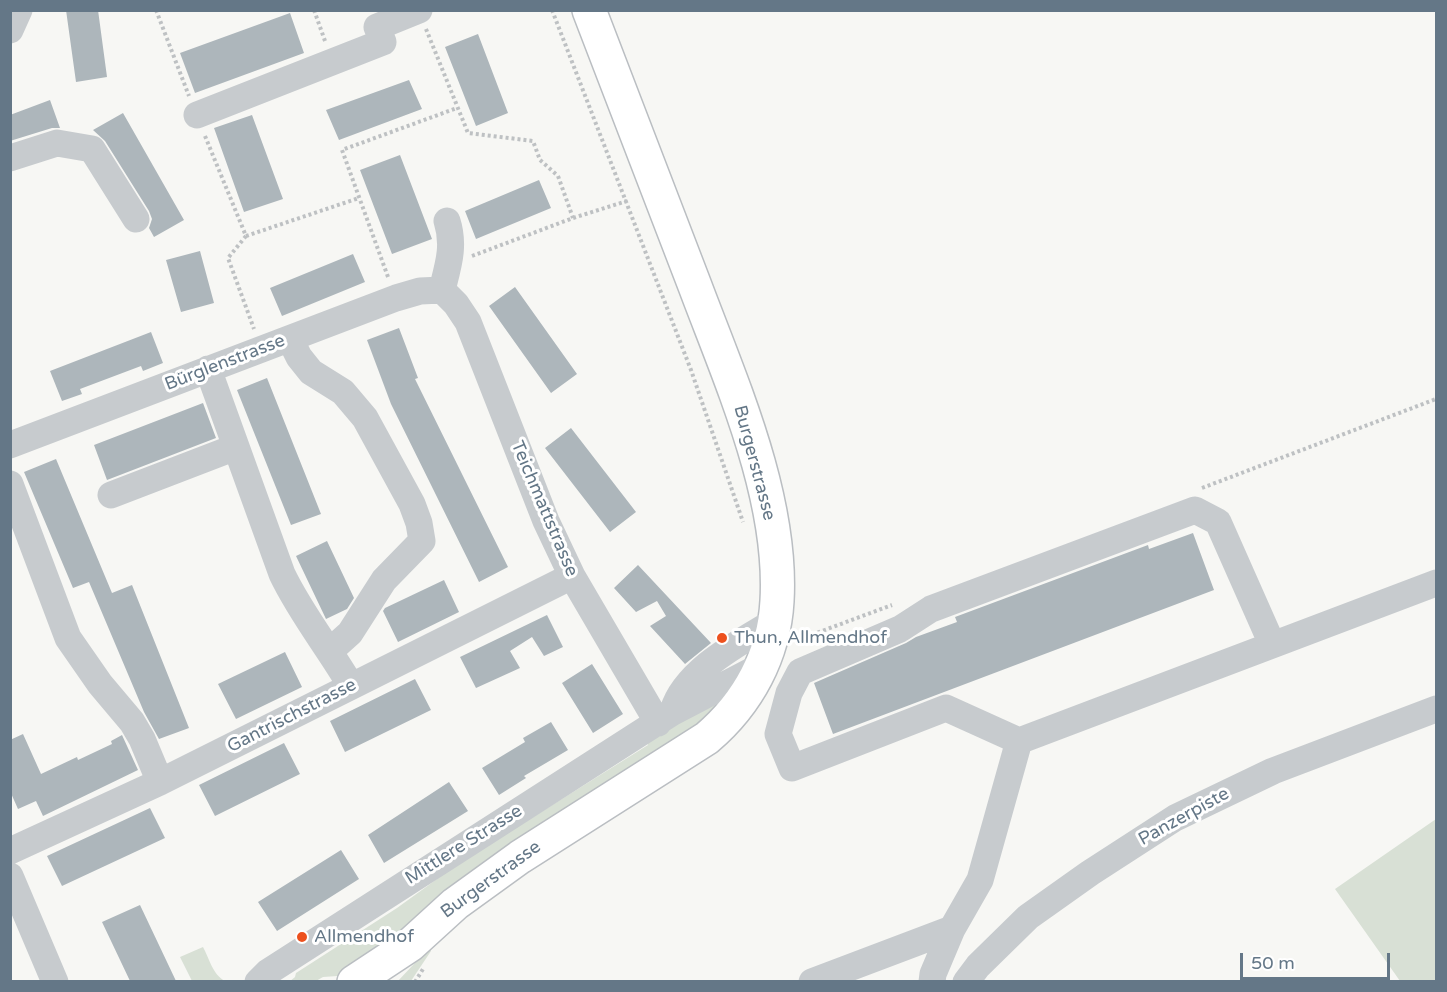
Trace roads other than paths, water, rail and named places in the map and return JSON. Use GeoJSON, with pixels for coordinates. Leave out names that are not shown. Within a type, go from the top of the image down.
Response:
{"type":"FeatureCollection","features":[{"type":"Feature","properties":{"kind":"main road","name":"Burgerstrasse"},"geometry":{"type":"LineString","coordinates":[[354,981],[410,945],[455,904],[520,857],[707,738],[723,724],[742,700],[763,665],[775,621],[777,600],[775,553],[756,456],[729,375],[589,10]]}},
{"type":"Feature","properties":{"kind":"main road","name":"Burgerstrasse"},"geometry":{"type":"LineString","coordinates":[[387,981],[410,945]]}},
{"type":"Feature","properties":{"kind":"street"},"geometry":{"type":"LineString","coordinates":[[10,30],[19,10]]}},
{"type":"Feature","properties":{"kind":"street"},"geometry":{"type":"LineString","coordinates":[[197,115],[383,42],[374,19],[419,10]]}},
{"type":"Feature","properties":{"kind":"street"},"geometry":{"type":"LineString","coordinates":[[10,158],[57,143],[92,149],[136,219]]}},
{"type":"Feature","properties":{"kind":"street"},"geometry":{"type":"LineString","coordinates":[[445,278],[452,237],[447,221]]}},
{"type":"Feature","properties":{"kind":"street","name":"Bürglenstrasse"},"geometry":{"type":"LineString","coordinates":[[10,445],[396,298],[420,291],[445,278]]}},
{"type":"Feature","properties":{"kind":"street","name":"Teichmattstrasse"},"geometry":{"type":"LineString","coordinates":[[445,278],[456,304],[468,322],[546,521],[572,576],[666,718]]}},
{"type":"Feature","properties":{"kind":"street"},"geometry":{"type":"LineString","coordinates":[[290,339],[299,357],[311,372],[343,392],[365,418],[412,504],[419,523],[422,541],[384,580],[350,633],[330,651]]}},
{"type":"Feature","properties":{"kind":"street"},"geometry":{"type":"LineString","coordinates":[[208,369],[282,574],[297,604],[351,686]]}},
{"type":"Feature","properties":{"kind":"street"},"geometry":{"type":"LineString","coordinates":[[111,495],[236,447]]}},
{"type":"Feature","properties":{"kind":"street"},"geometry":{"type":"LineString","coordinates":[[10,483],[68,638],[100,684],[132,722],[160,782]]}},
{"type":"Feature","properties":{"kind":"street"},"geometry":{"type":"LineString","coordinates":[[1272,644],[1218,522],[1195,510],[931,609],[900,629],[800,672],[789,693],[778,734],[792,768],[945,708],[1019,741],[1437,583]]}},
{"type":"Feature","properties":{"kind":"street","name":"Gantrischstrasse"},"geometry":{"type":"LineString","coordinates":[[10,852],[160,782],[572,576]]}},
{"type":"Feature","properties":{"kind":"street","name":"Mittlere Strasse"},"geometry":{"type":"LineString","coordinates":[[666,718],[683,691],[698,674],[724,652],[775,621]]}},
{"type":"Feature","properties":{"kind":"street","name":"Mittlere Strasse"},"geometry":{"type":"LineString","coordinates":[[258,981],[268,972],[380,899],[666,718],[763,665]]}},
{"type":"Feature","properties":{"kind":"street","name":"Panzerpiste"},"geometry":{"type":"LineString","coordinates":[[966,981],[978,966],[1028,917],[1089,873],[1175,818],[1273,771],[1437,709]]}},
{"type":"Feature","properties":{"kind":"street"},"geometry":{"type":"LineString","coordinates":[[932,981],[952,929],[981,880],[1019,741]]}},
{"type":"Feature","properties":{"kind":"street"},"geometry":{"type":"LineString","coordinates":[[10,876],[55,981]]}},
{"type":"Feature","properties":{"kind":"street"},"geometry":{"type":"LineString","coordinates":[[812,981],[952,929]]}},
{"type":"Feature","properties":{"kind":"place","name":"Thun, Allmendhof"},"geometry":{"type":"Point","coordinates":[722,638]}},
{"type":"Feature","properties":{"kind":"place","name":"Allmendhof"},"geometry":{"type":"Point","coordinates":[302,937]}}]}
